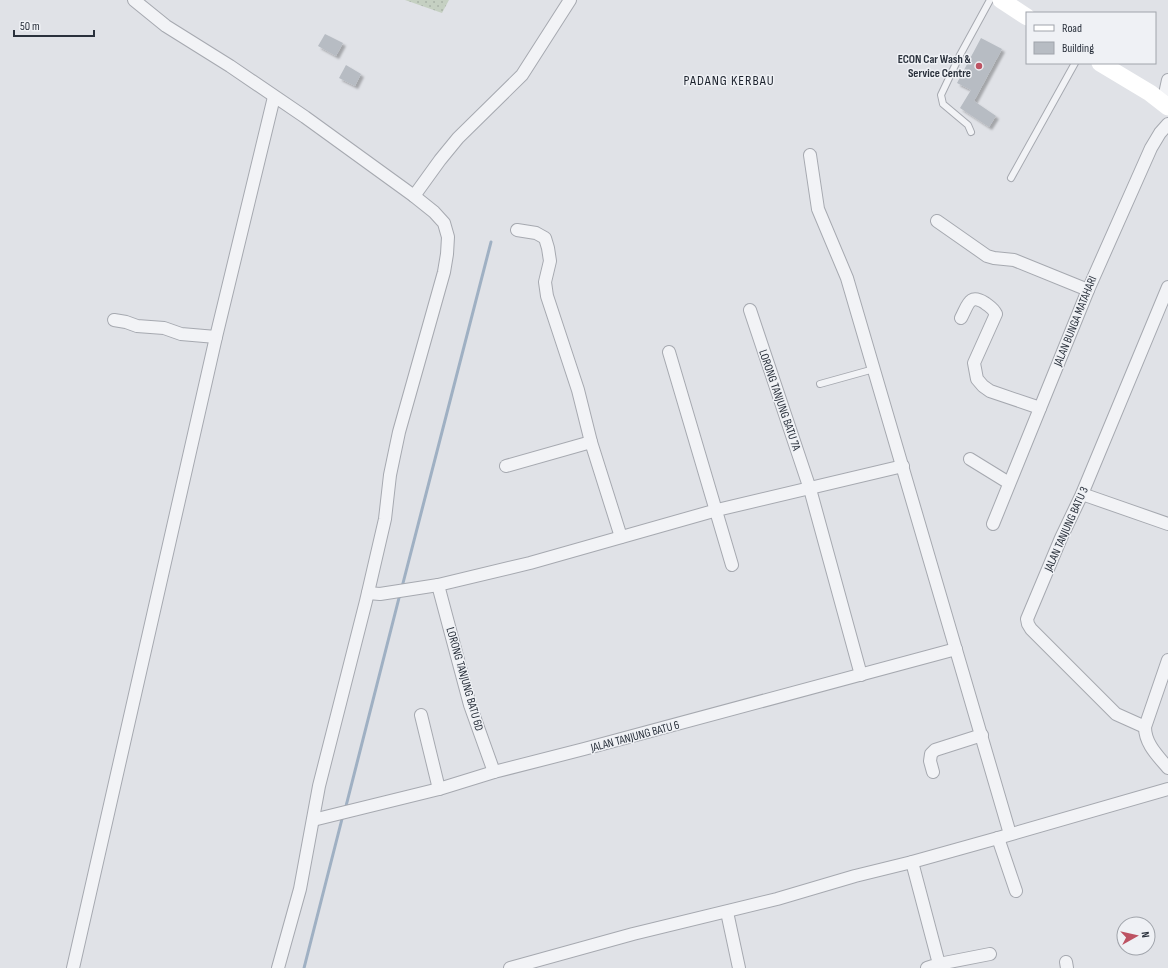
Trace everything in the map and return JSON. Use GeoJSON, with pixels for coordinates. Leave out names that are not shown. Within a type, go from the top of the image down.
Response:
{"type":"FeatureCollection","features":[{"type":"Feature","properties":{"kind":"street"},"geometry":{"type":"LineString","coordinates":[[134,0],[166,26],[230,66],[305,117],[414,196],[434,212],[444,223],[448,237],[447,254],[441,285],[399,432],[390,475],[385,519],[368,593],[319,786],[319,819],[278,968]]}},
{"type":"Feature","properties":{"kind":"street"},"geometry":{"type":"LineString","coordinates":[[414,196],[458,138],[522,75],[570,0]]}},
{"type":"Feature","properties":{"kind":"street"},"geometry":{"type":"LineString","coordinates":[[1001,0],[1026,16]]}},
{"type":"Feature","properties":{"kind":"street"},"geometry":{"type":"LineString","coordinates":[[1102,64],[1136,84],[1166,105]]}},
{"type":"Feature","properties":{"kind":"street"},"geometry":{"type":"LineString","coordinates":[[1166,105],[1168,80]]}},
{"type":"Feature","properties":{"kind":"street"},"geometry":{"type":"LineString","coordinates":[[73,968],[210,336],[274,97]]}},
{"type":"Feature","properties":{"kind":"street","name":"JALAN BUNGA MATAHARI"},"geometry":{"type":"LineString","coordinates":[[993,524],[1088,290],[1151,148],[1160,133],[1168,124]]}},
{"type":"Feature","properties":{"kind":"street"},"geometry":{"type":"LineString","coordinates":[[810,155],[818,209],[848,278],[982,735],[1016,891]]}},
{"type":"Feature","properties":{"kind":"street"},"geometry":{"type":"LineString","coordinates":[[937,221],[987,256],[1014,260],[1088,290]]}},
{"type":"Feature","properties":{"kind":"street"},"geometry":{"type":"LineString","coordinates":[[517,230],[536,233],[545,238],[550,261],[545,282],[547,296],[578,390],[591,442],[621,537]]}},
{"type":"Feature","properties":{"kind":"street","name":"JALAN TANJUNG BATU 3"},"geometry":{"type":"LineString","coordinates":[[1145,727],[1116,714],[1028,624],[1027,619],[1165,300],[1168,287]]}},
{"type":"Feature","properties":{"kind":"street"},"geometry":{"type":"LineString","coordinates":[[961,318],[969,302],[973,299],[978,299],[994,309],[996,314],[974,363],[977,379],[990,391],[1040,408]]}},
{"type":"Feature","properties":{"kind":"street","name":"LORONG TANJUNG BATU 7A"},"geometry":{"type":"LineString","coordinates":[[750,310],[810,489],[861,675]]}},
{"type":"Feature","properties":{"kind":"street"},"geometry":{"type":"LineString","coordinates":[[114,320],[137,326],[164,328],[181,334],[210,336]]}},
{"type":"Feature","properties":{"kind":"street"},"geometry":{"type":"LineString","coordinates":[[669,352],[717,510],[732,565]]}},
{"type":"Feature","properties":{"kind":"street"},"geometry":{"type":"LineString","coordinates":[[506,466],[591,442]]}},
{"type":"Feature","properties":{"kind":"street"},"geometry":{"type":"LineString","coordinates":[[970,459],[1009,483]]}},
{"type":"Feature","properties":{"kind":"street"},"geometry":{"type":"LineString","coordinates":[[368,593],[380,594],[438,585],[530,563],[717,510],[903,466]]}},
{"type":"Feature","properties":{"kind":"street"},"geometry":{"type":"LineString","coordinates":[[1082,494],[1168,524]]}},
{"type":"Feature","properties":{"kind":"street","name":"LORONG TANJUNG BATU 6D"},"geometry":{"type":"LineString","coordinates":[[438,585],[470,705],[494,772]]}},
{"type":"Feature","properties":{"kind":"street","name":"JALAN TANJUNG BATU 6"},"geometry":{"type":"LineString","coordinates":[[319,819],[439,789],[494,772],[956,649]]}},
{"type":"Feature","properties":{"kind":"street"},"geometry":{"type":"LineString","coordinates":[[1168,660],[1145,727],[1145,736],[1148,742],[1168,768]]}},
{"type":"Feature","properties":{"kind":"street"},"geometry":{"type":"LineString","coordinates":[[421,715],[439,789]]}},
{"type":"Feature","properties":{"kind":"street"},"geometry":{"type":"LineString","coordinates":[[933,772],[930,761],[931,754],[935,750],[982,735]]}},
{"type":"Feature","properties":{"kind":"street"},"geometry":{"type":"LineString","coordinates":[[510,968],[633,934],[777,899],[1168,789]]}},
{"type":"Feature","properties":{"kind":"street"},"geometry":{"type":"LineString","coordinates":[[912,862],[932,967],[990,954]]}},
{"type":"Feature","properties":{"kind":"street"},"geometry":{"type":"LineString","coordinates":[[727,912],[738,968]]}},
{"type":"Feature","properties":{"kind":"lane"},"geometry":{"type":"LineString","coordinates":[[971,132],[968,125],[943,104],[941,95],[960,55],[990,0]]}},
{"type":"Feature","properties":{"kind":"lane"},"geometry":{"type":"LineString","coordinates":[[1011,178],[1074,64]]}},
{"type":"Feature","properties":{"kind":"lane"},"geometry":{"type":"LineString","coordinates":[[820,384],[874,369]]}},
{"type":"Feature","properties":{"kind":"green space"},"geometry":{"type":"Polygon","coordinates":[[[405,0],[449,0],[442,13],[405,0]]]}},
{"type":"Feature","properties":{"kind":"building"},"geometry":{"type":"Polygon","coordinates":[[[325,34],[343,43],[336,56],[318,46],[325,34]]]}},
{"type":"Feature","properties":{"kind":"building","name":"ECON Car Wash & Service Centre"},"geometry":{"type":"Polygon","coordinates":[[[981,38],[1002,49],[974,101],[996,116],[989,127],[960,108],[971,90],[957,83],[981,38]]]}},
{"type":"Feature","properties":{"kind":"building"},"geometry":{"type":"Polygon","coordinates":[[[346,65],[361,74],[355,86],[339,78],[346,65]]]}},
{"type":"Feature","properties":{"kind":"waterway"},"geometry":{"type":"LineString","coordinates":[[402,587],[491,242]]}},
{"type":"Feature","properties":{"kind":"waterway"},"geometry":{"type":"LineString","coordinates":[[345,810],[400,594]]}},
{"type":"Feature","properties":{"kind":"waterway"},"geometry":{"type":"LineString","coordinates":[[304,968],[343,815]]}},
{"type":"Feature","properties":{"kind":"place","name":"ECON Car Wash & Service Centre"},"geometry":{"type":"Point","coordinates":[979,66]}},
{"type":"Feature","properties":{"kind":"district","name":"PADANG KERBAU"},"geometry":{"type":"Point","coordinates":[729,80]}}]}
